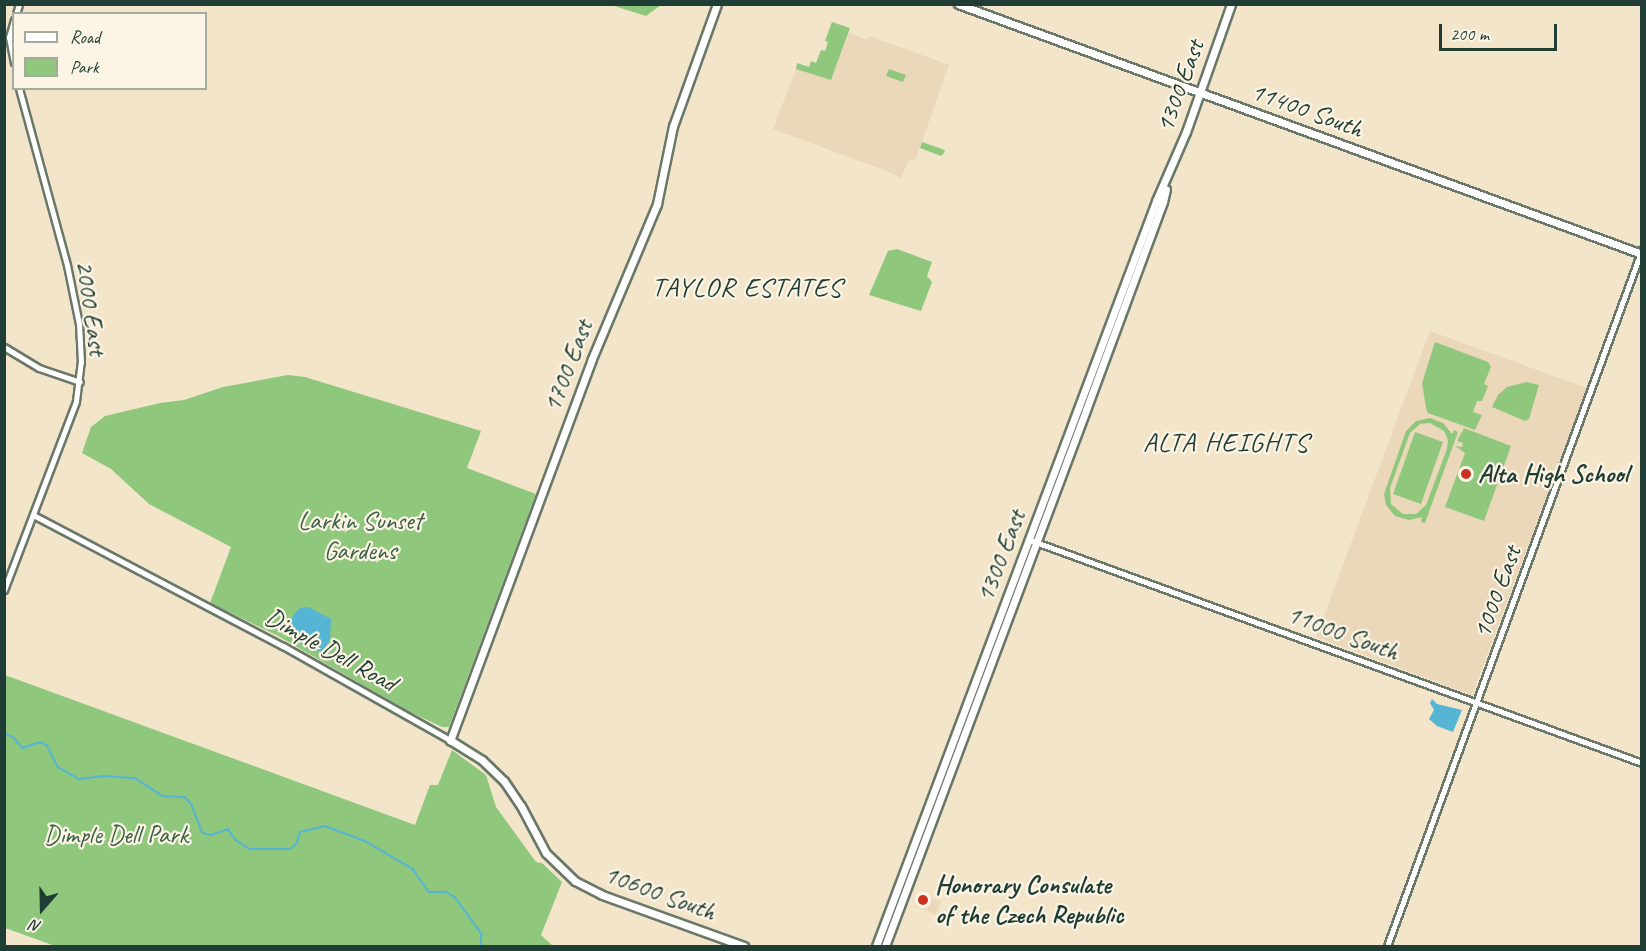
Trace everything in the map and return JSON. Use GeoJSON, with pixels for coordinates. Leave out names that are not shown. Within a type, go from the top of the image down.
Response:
{"type":"FeatureCollection","features":[{"type":"Feature","properties":{"kind":"main road","name":"1700 East"},"geometry":{"type":"LineString","coordinates":[[450,740],[592,359],[657,204],[673,126],[717,4]]}},
{"type":"Feature","properties":{"kind":"main road","name":"11400 South"},"geometry":{"type":"LineString","coordinates":[[958,4],[1641,252]]}},
{"type":"Feature","properties":{"kind":"main road","name":"1300 East"},"geometry":{"type":"LineString","coordinates":[[885,946],[1034,541],[1163,202],[1167,181],[1231,4]]}},
{"type":"Feature","properties":{"kind":"main road","name":"1300 East"},"geometry":{"type":"LineString","coordinates":[[876,946],[971,696],[1034,541]]}},
{"type":"Feature","properties":{"kind":"main road"},"geometry":{"type":"LineString","coordinates":[[964,736],[974,701],[971,696]]}},
{"type":"Feature","properties":{"kind":"main road","name":"Dimple Dell Road"},"geometry":{"type":"LineString","coordinates":[[450,740],[482,760],[504,781],[522,806],[542,847],[564,873]]}},
{"type":"Feature","properties":{"kind":"main road","name":"10600 South"},"geometry":{"type":"LineString","coordinates":[[564,873],[593,891],[744,946]]}},
{"type":"Feature","properties":{"kind":"street"},"geometry":{"type":"LineString","coordinates":[[12,27],[9,37],[12,53]]}},
{"type":"Feature","properties":{"kind":"street","name":"2000 East"},"geometry":{"type":"LineString","coordinates":[[4,590],[70,418],[80,382],[81,345],[76,310],[56,222],[28,130],[19,90]]}},
{"type":"Feature","properties":{"kind":"street","name":"1000 East"},"geometry":{"type":"LineString","coordinates":[[1387,946],[1641,252]]}},
{"type":"Feature","properties":{"kind":"street"},"geometry":{"type":"LineString","coordinates":[[4,347],[39,368],[80,382]]}},
{"type":"Feature","properties":{"kind":"street","name":"Dimple Dell Road"},"geometry":{"type":"LineString","coordinates":[[33,515],[277,643],[450,740]]}},
{"type":"Feature","properties":{"kind":"street","name":"11000 South"},"geometry":{"type":"LineString","coordinates":[[1034,541],[1641,763]]}},
{"type":"Feature","properties":{"kind":"shaded area"},"geometry":{"type":"Polygon","coordinates":[[[849,33],[865,39],[870,36],[949,65],[915,161],[909,159],[901,179],[892,173],[773,129],[796,69],[831,79],[849,33]]]}},
{"type":"Feature","properties":{"kind":"shaded area","name":"Alta High School"},"geometry":{"type":"Polygon","coordinates":[[[1430,331],[1587,388],[1472,695],[1316,637],[1430,331]]]}},
{"type":"Feature","properties":{"kind":"shaded area"},"geometry":{"type":"Polygon","coordinates":[[[920,894],[941,902],[936,915],[915,906],[920,894]]]}},
{"type":"Feature","properties":{"kind":"green space"},"geometry":{"type":"Polygon","coordinates":[[[611,5],[661,5],[646,16],[611,5]]]}},
{"type":"Feature","properties":{"kind":"green space"},"geometry":{"type":"Polygon","coordinates":[[[832,22],[850,28],[831,80],[796,69],[797,63],[809,67],[811,61],[816,63],[821,50],[825,51],[828,42],[825,41],[832,22]]]}},
{"type":"Feature","properties":{"kind":"green space"},"geometry":{"type":"Polygon","coordinates":[[[889,69],[906,75],[903,82],[886,76],[889,69]]]}},
{"type":"Feature","properties":{"kind":"green space"},"geometry":{"type":"Polygon","coordinates":[[[922,142],[945,150],[944,153],[941,156],[920,148],[922,142]]]}},
{"type":"Feature","properties":{"kind":"green space"},"geometry":{"type":"Polygon","coordinates":[[[897,249],[932,262],[927,276],[932,282],[921,311],[869,295],[888,251],[897,249]]]}},
{"type":"Feature","properties":{"kind":"green space"},"geometry":{"type":"Polygon","coordinates":[[[1435,342],[1488,362],[1491,367],[1484,384],[1488,386],[1482,401],[1477,401],[1473,412],[1482,415],[1475,430],[1428,413],[1422,383],[1435,342]]]}},
{"type":"Feature","properties":{"kind":"green space","name":"Larkin Sunset Gardens"},"geometry":{"type":"Polygon","coordinates":[[[288,375],[305,377],[481,431],[467,468],[536,494],[449,727],[442,727],[410,712],[278,636],[210,603],[231,547],[149,504],[111,469],[82,453],[91,427],[105,416],[160,403],[184,400],[223,387],[288,375]]]}},
{"type":"Feature","properties":{"kind":"green space"},"geometry":{"type":"Polygon","coordinates":[[[1527,382],[1539,385],[1529,419],[1525,421],[1492,407],[1498,395],[1507,387],[1527,382]]]}},
{"type":"Feature","properties":{"kind":"green space"},"geometry":{"type":"Polygon","coordinates":[[[1430,418],[1443,423],[1452,434],[1454,430],[1458,432],[1425,523],[1421,522],[1422,517],[1409,520],[1395,516],[1386,505],[1384,494],[1406,431],[1416,421],[1430,418]],[[1430,423],[1420,424],[1410,433],[1390,488],[1391,504],[1403,514],[1416,514],[1426,505],[1447,449],[1448,440],[1444,431],[1430,423]]]}},
{"type":"Feature","properties":{"kind":"green space"},"geometry":{"type":"Polygon","coordinates":[[[1464,428],[1511,446],[1484,521],[1445,507],[1465,453],[1455,446],[1462,447],[1463,443],[1457,441],[1464,428]]]}},
{"type":"Feature","properties":{"kind":"green space"},"geometry":{"type":"Polygon","coordinates":[[[1415,432],[1443,442],[1421,504],[1393,494],[1415,432]]]}},
{"type":"Feature","properties":{"kind":"green space","name":"Dimple Dell Park"},"geometry":{"type":"Polygon","coordinates":[[[5,675],[415,825],[430,785],[438,785],[452,750],[486,775],[496,807],[536,862],[542,863],[562,882],[541,935],[553,946],[55,946],[5,928],[5,675]]]}},
{"type":"Feature","properties":{"kind":"water"},"geometry":{"type":"Polygon","coordinates":[[[308,607],[331,619],[330,640],[322,651],[309,650],[290,636],[288,627],[294,614],[300,608],[308,607]]]}},
{"type":"Feature","properties":{"kind":"water"},"geometry":{"type":"Polygon","coordinates":[[[1432,699],[1437,704],[1462,710],[1453,732],[1437,726],[1429,719],[1434,710],[1430,703],[1432,699]]]}},
{"type":"Feature","properties":{"kind":"waterway"},"geometry":{"type":"LineString","coordinates":[[4,733],[13,737],[23,748],[40,742],[47,745],[58,767],[79,779],[104,776],[135,778],[163,796],[185,797],[192,805],[203,833],[211,835],[228,829],[236,840],[250,849],[290,849],[297,843],[300,832],[325,826],[365,841],[413,869],[429,892],[446,892],[455,897],[482,934],[481,946]]}},
{"type":"Feature","properties":{"kind":"place","name":"Alta High School"},"geometry":{"type":"Point","coordinates":[1466,474]}},
{"type":"Feature","properties":{"kind":"place","name":"Honorary Consulate of the Czech Republic"},"geometry":{"type":"Point","coordinates":[923,900]}},
{"type":"Feature","properties":{"kind":"district","name":"TAYLOR ESTATES"},"geometry":{"type":"Point","coordinates":[747,288]}},
{"type":"Feature","properties":{"kind":"district","name":"ALTA HEIGHTS"},"geometry":{"type":"Point","coordinates":[1226,443]}}]}
